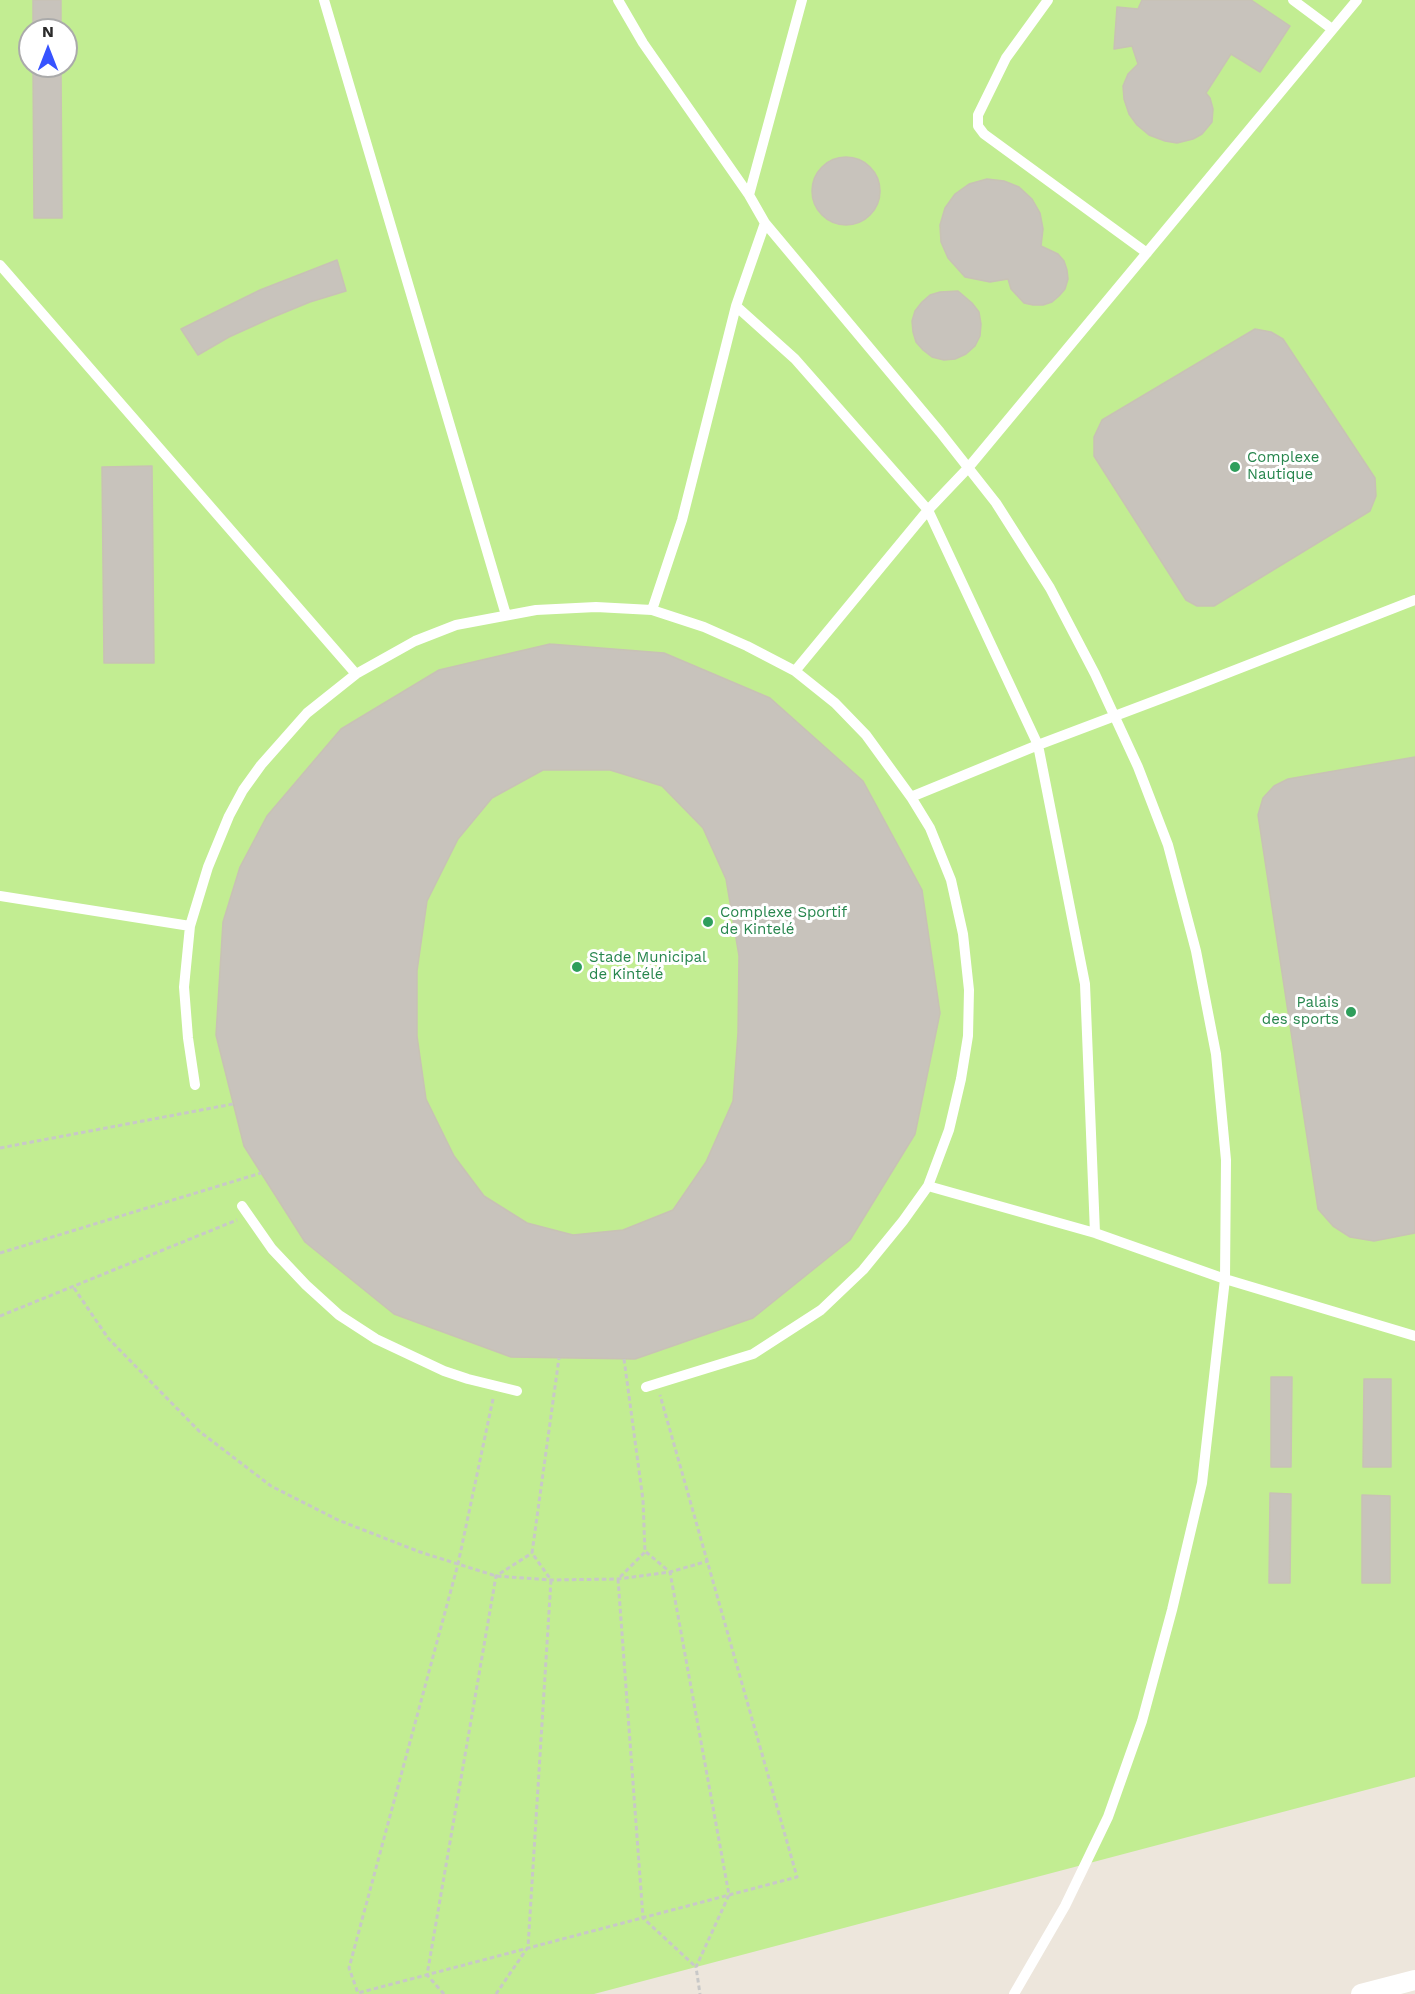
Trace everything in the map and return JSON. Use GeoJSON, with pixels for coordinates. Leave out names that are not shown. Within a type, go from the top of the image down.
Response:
{"type":"FeatureCollection","features":[{"type":"Feature","properties":{"kind":"street"},"geometry":{"type":"LineString","coordinates":[[1361,1994],[1415,1980]]}},
{"type":"Feature","properties":{"kind":"lane"},"geometry":{"type":"LineString","coordinates":[[324,0],[506,615]]}},
{"type":"Feature","properties":{"kind":"lane"},"geometry":{"type":"LineString","coordinates":[[618,0],[643,43],[749,195],[765,223],[996,503],[1050,588],[1115,716],[1138,767],[1167,845],[1196,951],[1212,1031],[1226,1160],[1225,1279],[1202,1483],[1172,1610],[1142,1721],[1103,1827],[1065,1906],[1014,1994]]}},
{"type":"Feature","properties":{"kind":"lane"},"geometry":{"type":"LineString","coordinates":[[749,195],[802,0]]}},
{"type":"Feature","properties":{"kind":"lane"},"geometry":{"type":"LineString","coordinates":[[1048,0],[1006,58],[978,115],[978,126],[984,134],[1147,253]]}},
{"type":"Feature","properties":{"kind":"lane"},"geometry":{"type":"LineString","coordinates":[[1293,0],[1332,29]]}},
{"type":"Feature","properties":{"kind":"lane"},"geometry":{"type":"LineString","coordinates":[[795,671],[928,510],[968,468],[1357,0]]}},
{"type":"Feature","properties":{"kind":"lane"},"geometry":{"type":"LineString","coordinates":[[652,610],[682,520],[736,306],[765,223]]}},
{"type":"Feature","properties":{"kind":"lane"},"geometry":{"type":"LineString","coordinates":[[0,265],[356,674]]}},
{"type":"Feature","properties":{"kind":"lane"},"geometry":{"type":"LineString","coordinates":[[736,306],[795,359],[928,510],[1038,744],[1085,984],[1095,1233]]}},
{"type":"Feature","properties":{"kind":"lane"},"geometry":{"type":"LineString","coordinates":[[911,797],[1038,744],[1415,600]]}},
{"type":"Feature","properties":{"kind":"lane"},"geometry":{"type":"LineString","coordinates":[[195,1085],[184,987],[190,926],[208,867],[229,816],[243,790],[282,739],[307,713],[356,674],[415,641],[456,625],[564,607],[652,610],[704,627],[795,671],[835,703],[866,735],[911,797],[930,828],[951,880],[963,934],[969,990],[968,1036],[961,1079],[949,1130],[928,1186],[863,1270],[821,1310],[753,1354],[652,1386]]}},
{"type":"Feature","properties":{"kind":"lane"},"geometry":{"type":"LineString","coordinates":[[0,896],[190,926]]}},
{"type":"Feature","properties":{"kind":"lane"},"geometry":{"type":"LineString","coordinates":[[928,1186],[1095,1233],[1225,1279],[1415,1336]]}},
{"type":"Feature","properties":{"kind":"lane"},"geometry":{"type":"LineString","coordinates":[[242,1206],[273,1249],[306,1285],[339,1315],[376,1338],[444,1371],[517,1391]]}},
{"type":"Feature","properties":{"kind":"path"},"geometry":{"type":"LineString","coordinates":[[0,1148],[233,1104]]}},
{"type":"Feature","properties":{"kind":"path"},"geometry":{"type":"LineString","coordinates":[[0,1253],[261,1173]]}},
{"type":"Feature","properties":{"kind":"path"},"geometry":{"type":"LineString","coordinates":[[0,1316],[249,1216]]}},
{"type":"Feature","properties":{"kind":"path"},"geometry":{"type":"LineString","coordinates":[[74,1288],[108,1338],[199,1431],[271,1486],[338,1520],[420,1552],[496,1576],[551,1580],[618,1579],[670,1572],[708,1561]]}},
{"type":"Feature","properties":{"kind":"path"},"geometry":{"type":"LineString","coordinates":[[496,1994],[528,1947],[551,1580],[532,1553],[559,1358]]}},
{"type":"Feature","properties":{"kind":"path"},"geometry":{"type":"LineString","coordinates":[[624,1359],[643,1500],[645,1552],[618,1579],[643,1918],[696,1967]]}},
{"type":"Feature","properties":{"kind":"path"},"geometry":{"type":"LineString","coordinates":[[496,1386],[458,1564],[349,1968],[358,1993],[797,1877],[708,1561],[652,1386]]}},
{"type":"Feature","properties":{"kind":"path"},"geometry":{"type":"LineString","coordinates":[[645,1552],[670,1572],[729,1895],[696,1967],[700,1994]]}},
{"type":"Feature","properties":{"kind":"path"},"geometry":{"type":"LineString","coordinates":[[427,1975],[496,1576],[532,1553]]}},
{"type":"Feature","properties":{"kind":"path"},"geometry":{"type":"LineString","coordinates":[[427,1975],[444,1994]]}},
{"type":"Feature","properties":{"kind":"green space","name":"Complexe Sportif de Kintelé"},"geometry":{"type":"Polygon","coordinates":[[[0,0],[1415,0],[1415,1777],[594,1994],[0,1994],[0,0]]]}},
{"type":"Feature","properties":{"kind":"building"},"geometry":{"type":"Polygon","coordinates":[[[33,0],[61,0],[61,18],[33,18],[33,0]]]}},
{"type":"Feature","properties":{"kind":"building"},"geometry":{"type":"Polygon","coordinates":[[[1142,0],[1251,0],[1290,26],[1260,72],[1231,54],[1206,93],[1213,109],[1212,122],[1202,134],[1177,143],[1165,141],[1149,135],[1129,114],[1123,86],[1128,74],[1138,64],[1132,46],[1114,49],[1117,7],[1138,9],[1142,0]]]}},
{"type":"Feature","properties":{"kind":"building"},"geometry":{"type":"Polygon","coordinates":[[[33,78],[61,78],[62,218],[34,218],[33,78]]]}},
{"type":"Feature","properties":{"kind":"building"},"geometry":{"type":"Polygon","coordinates":[[[853,157],[865,163],[874,172],[880,184],[878,204],[870,215],[853,225],[839,225],[822,215],[814,204],[812,184],[822,167],[833,159],[853,157]]]}},
{"type":"Feature","properties":{"kind":"building"},"geometry":{"type":"Polygon","coordinates":[[[987,179],[1004,181],[1019,187],[1032,199],[1040,213],[1043,229],[1041,246],[1058,254],[1067,270],[1068,279],[1065,289],[1052,302],[1043,305],[1024,303],[1011,289],[1008,279],[990,282],[965,277],[948,258],[941,242],[940,225],[945,208],[955,194],[969,184],[987,179]]]}},
{"type":"Feature","properties":{"kind":"building"},"geometry":{"type":"Polygon","coordinates":[[[337,260],[346,291],[310,302],[271,318],[229,337],[198,355],[181,329],[260,290],[337,260]]]}},
{"type":"Feature","properties":{"kind":"building"},"geometry":{"type":"Polygon","coordinates":[[[958,291],[979,312],[980,336],[975,346],[966,354],[955,359],[944,360],[932,357],[916,342],[912,321],[915,311],[930,295],[958,291]]]}},
{"type":"Feature","properties":{"kind":"building","name":"Complexe Nautique"},"geometry":{"type":"Polygon","coordinates":[[[1255,329],[1271,332],[1283,339],[1375,478],[1376,496],[1370,511],[1214,606],[1197,606],[1186,600],[1094,456],[1094,437],[1102,420],[1255,329]]]}},
{"type":"Feature","properties":{"kind":"building"},"geometry":{"type":"Polygon","coordinates":[[[152,466],[154,663],[104,663],[102,467],[152,466]]]}},
{"type":"Feature","properties":{"kind":"building","name":"Stade Municipal de Kintélé"},"geometry":{"type":"Polygon","coordinates":[[[550,644],[664,653],[770,698],[863,781],[922,890],[940,1013],[915,1134],[850,1240],[753,1318],[635,1359],[511,1357],[394,1314],[305,1242],[244,1146],[216,1035],[223,922],[240,867],[267,816],[341,729],[439,670],[550,644]],[[543,770],[492,798],[458,839],[427,901],[417,971],[417,1036],[426,1099],[454,1156],[484,1196],[527,1223],[573,1235],[623,1230],[673,1210],[706,1162],[733,1101],[738,1033],[739,956],[726,879],[703,828],[662,786],[610,770],[543,770]]]}},
{"type":"Feature","properties":{"kind":"building","name":"Palais des sports"},"geometry":{"type":"Polygon","coordinates":[[[1415,757],[1415,1233],[1374,1241],[1350,1237],[1333,1226],[1318,1209],[1258,815],[1263,798],[1274,786],[1288,779],[1415,757]]]}},
{"type":"Feature","properties":{"kind":"building"},"geometry":{"type":"Polygon","coordinates":[[[1271,1377],[1292,1377],[1291,1467],[1271,1467],[1271,1377]]]}},
{"type":"Feature","properties":{"kind":"building"},"geometry":{"type":"Polygon","coordinates":[[[1364,1379],[1391,1379],[1391,1467],[1363,1467],[1364,1379]]]}},
{"type":"Feature","properties":{"kind":"building"},"geometry":{"type":"Polygon","coordinates":[[[1270,1493],[1291,1494],[1290,1583],[1269,1583],[1270,1493]]]}},
{"type":"Feature","properties":{"kind":"building"},"geometry":{"type":"Polygon","coordinates":[[[1362,1495],[1390,1496],[1390,1583],[1362,1583],[1362,1495]]]}},
{"type":"Feature","properties":{"kind":"place","name":"Complexe Nautique"},"geometry":{"type":"Point","coordinates":[1235,467]}},
{"type":"Feature","properties":{"kind":"place","name":"Complexe Sportif de Kintelé"},"geometry":{"type":"Point","coordinates":[708,922]}},
{"type":"Feature","properties":{"kind":"place","name":"Stade Municipal de Kintélé"},"geometry":{"type":"Point","coordinates":[577,967]}},
{"type":"Feature","properties":{"kind":"place","name":"Palais des sports"},"geometry":{"type":"Point","coordinates":[1351,1012]}}]}
